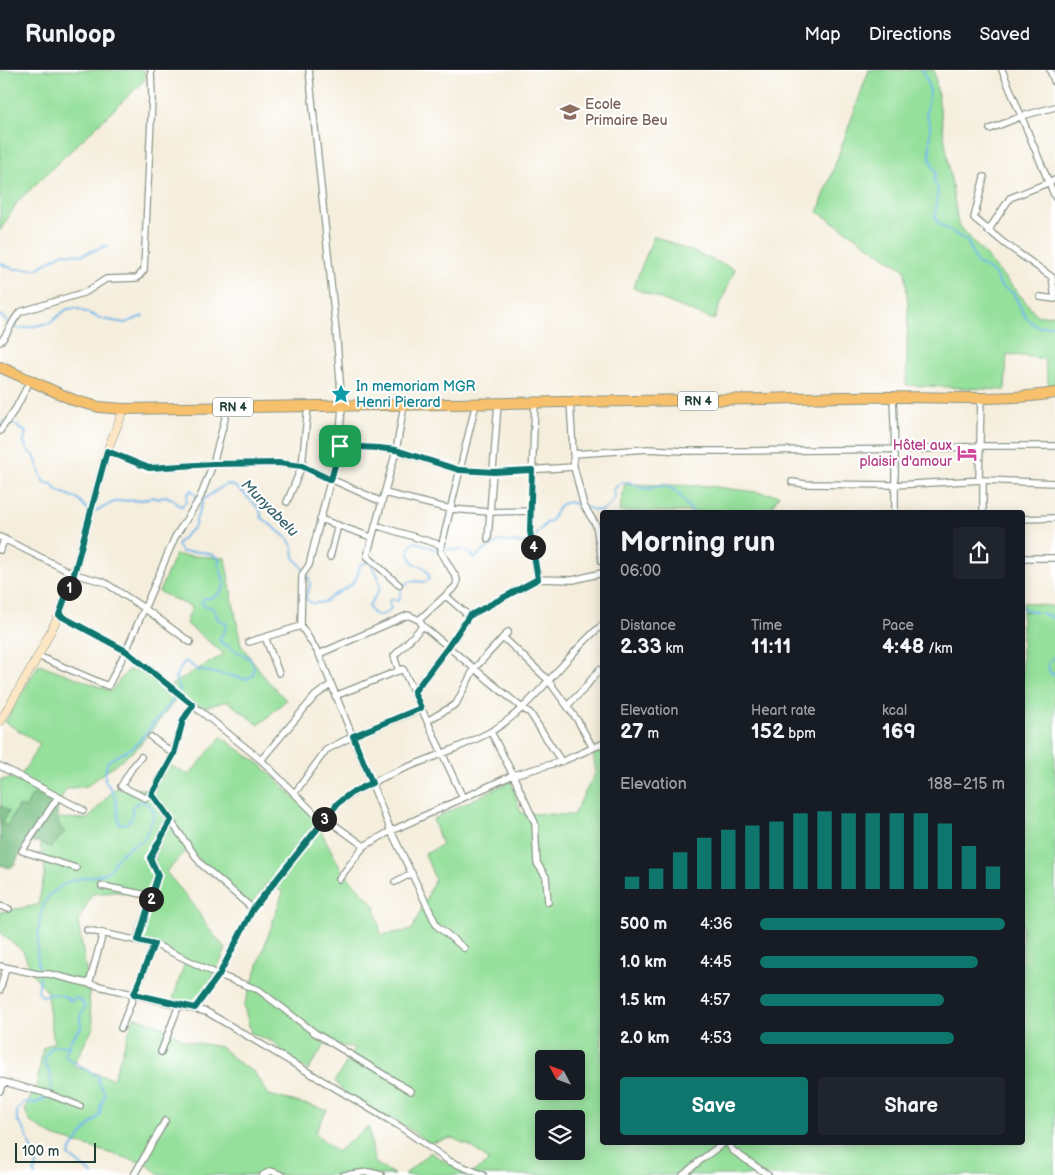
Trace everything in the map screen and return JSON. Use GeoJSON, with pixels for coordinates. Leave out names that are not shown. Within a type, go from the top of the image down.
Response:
{"type":"FeatureCollection","features":[{"type":"Feature","properties":{"kind":"highway","name":"RN 4"},"geometry":{"type":"LineString","coordinates":[[0,368],[76,401],[99,407],[124,408],[342,407],[570,401],[893,397],[981,398],[1034,396],[1055,393]]}},
{"type":"Feature","properties":{"kind":"street"},"geometry":{"type":"LineString","coordinates":[[0,342],[8,335],[13,320],[20,312],[86,292],[106,279],[137,278],[144,270],[152,98],[151,70]]}},
{"type":"Feature","properties":{"kind":"street"},"geometry":{"type":"LineString","coordinates":[[308,70],[337,341],[342,407],[340,446],[309,565],[304,572],[301,626],[319,654],[391,831],[437,926],[464,948]]}},
{"type":"Feature","properties":{"kind":"street"},"geometry":{"type":"LineString","coordinates":[[1002,70],[1052,181],[1055,197]]}},
{"type":"Feature","properties":{"kind":"street"},"geometry":{"type":"LineString","coordinates":[[1050,70],[1055,83]]}},
{"type":"Feature","properties":{"kind":"street"},"geometry":{"type":"LineString","coordinates":[[990,129],[1022,116],[1055,107]]}},
{"type":"Feature","properties":{"kind":"street"},"geometry":{"type":"LineString","coordinates":[[984,177],[974,218],[1004,244],[1052,277],[1055,299],[1040,297]]}},
{"type":"Feature","properties":{"kind":"street"},"geometry":{"type":"LineString","coordinates":[[988,231],[1010,198],[1052,181]]}},
{"type":"Feature","properties":{"kind":"street"},"geometry":{"type":"LineString","coordinates":[[0,431],[16,408],[30,381]]}},
{"type":"Feature","properties":{"kind":"street"},"geometry":{"type":"LineString","coordinates":[[893,397],[896,448],[895,510]]}},
{"type":"Feature","properties":{"kind":"street"},"geometry":{"type":"LineString","coordinates":[[981,398],[980,446],[983,510]]}},
{"type":"Feature","properties":{"kind":"street"},"geometry":{"type":"LineString","coordinates":[[570,401],[574,466],[584,506],[596,525],[600,544]]}},
{"type":"Feature","properties":{"kind":"street"},"geometry":{"type":"LineString","coordinates":[[535,402],[530,531],[538,579]]}},
{"type":"Feature","properties":{"kind":"street"},"geometry":{"type":"LineString","coordinates":[[420,620],[456,586],[457,578],[441,548],[476,403]]}},
{"type":"Feature","properties":{"kind":"street"},"geometry":{"type":"LineString","coordinates":[[488,539],[498,403]]}},
{"type":"Feature","properties":{"kind":"street"},"geometry":{"type":"LineString","coordinates":[[398,585],[367,556],[396,450],[404,405]]}},
{"type":"Feature","properties":{"kind":"street"},"geometry":{"type":"LineString","coordinates":[[287,502],[302,466],[308,406]]}},
{"type":"Feature","properties":{"kind":"street"},"geometry":{"type":"LineString","coordinates":[[38,656],[108,686],[126,651],[175,537],[199,500],[213,464],[228,407]]}},
{"type":"Feature","properties":{"kind":"street"},"geometry":{"type":"LineString","coordinates":[[0,722],[59,615],[74,574],[107,451],[124,408]]}},
{"type":"Feature","properties":{"kind":"street"},"geometry":{"type":"LineString","coordinates":[[340,446],[396,450],[459,470],[494,472],[574,466]]}},
{"type":"Feature","properties":{"kind":"street"},"geometry":{"type":"LineString","coordinates":[[573,454],[648,449],[691,451],[1055,446]]}},
{"type":"Feature","properties":{"kind":"street"},"geometry":{"type":"LineString","coordinates":[[107,451],[149,468],[213,464],[278,463],[302,466],[382,502]]}},
{"type":"Feature","properties":{"kind":"street"},"geometry":{"type":"LineString","coordinates":[[792,482],[805,484],[895,485],[981,480],[1055,482]]}},
{"type":"Feature","properties":{"kind":"street"},"geometry":{"type":"LineString","coordinates":[[385,493],[450,509],[490,512],[531,511]]}},
{"type":"Feature","properties":{"kind":"street"},"geometry":{"type":"LineString","coordinates":[[1025,519],[1055,518]]}},
{"type":"Feature","properties":{"kind":"street"},"geometry":{"type":"LineString","coordinates":[[320,519],[372,537]]}},
{"type":"Feature","properties":{"kind":"street"},"geometry":{"type":"LineString","coordinates":[[330,558],[338,525]]}},
{"type":"Feature","properties":{"kind":"street"},"geometry":{"type":"LineString","coordinates":[[375,525],[441,548]]}},
{"type":"Feature","properties":{"kind":"street"},"geometry":{"type":"LineString","coordinates":[[0,550],[3,538],[74,574],[104,582],[144,608],[190,642]]}},
{"type":"Feature","properties":{"kind":"street"},"geometry":{"type":"LineString","coordinates":[[1025,558],[1055,558]]}},
{"type":"Feature","properties":{"kind":"street"},"geometry":{"type":"LineString","coordinates":[[414,692],[469,616],[538,579],[573,580],[600,573]]}},
{"type":"Feature","properties":{"kind":"street"},"geometry":{"type":"LineString","coordinates":[[446,596],[469,616]]}},
{"type":"Feature","properties":{"kind":"street"},"geometry":{"type":"LineString","coordinates":[[59,615],[126,651],[261,760],[294,794],[324,820],[364,846]]}},
{"type":"Feature","properties":{"kind":"street"},"geometry":{"type":"LineString","coordinates":[[319,654],[408,615],[420,620],[423,626],[530,713],[561,761]]}},
{"type":"Feature","properties":{"kind":"street"},"geometry":{"type":"LineString","coordinates":[[249,642],[301,626]]}},
{"type":"Feature","properties":{"kind":"street"},"geometry":{"type":"LineString","coordinates":[[399,671],[394,656],[423,626]]}},
{"type":"Feature","properties":{"kind":"street"},"geometry":{"type":"LineString","coordinates":[[195,1008],[219,975],[253,909],[338,803],[351,793],[372,783],[491,732],[522,708],[588,637],[600,627]]}},
{"type":"Feature","properties":{"kind":"street"},"geometry":{"type":"LineString","coordinates":[[427,721],[456,704],[474,669],[508,632]]}},
{"type":"Feature","properties":{"kind":"street"},"geometry":{"type":"LineString","coordinates":[[265,637],[279,673]]}},
{"type":"Feature","properties":{"kind":"street"},"geometry":{"type":"LineString","coordinates":[[503,637],[548,680],[578,721],[593,748]]}},
{"type":"Feature","properties":{"kind":"street"},"geometry":{"type":"LineString","coordinates":[[335,696],[403,669],[463,798]]}},
{"type":"Feature","properties":{"kind":"street"},"geometry":{"type":"LineString","coordinates":[[567,706],[599,670]]}},
{"type":"Feature","properties":{"kind":"street"},"geometry":{"type":"LineString","coordinates":[[261,760],[315,696],[330,685]]}},
{"type":"Feature","properties":{"kind":"street"},"geometry":{"type":"LineString","coordinates":[[141,757],[122,786],[145,798],[152,794],[174,754],[183,720],[193,705]]}},
{"type":"Feature","properties":{"kind":"street"},"geometry":{"type":"LineString","coordinates":[[294,794],[326,750],[353,736],[421,708]]}},
{"type":"Feature","properties":{"kind":"street"},"geometry":{"type":"LineString","coordinates":[[491,732],[513,775],[534,823],[537,863],[546,877],[548,902]]}},
{"type":"Feature","properties":{"kind":"street"},"geometry":{"type":"LineString","coordinates":[[151,737],[174,754]]}},
{"type":"Feature","properties":{"kind":"street"},"geometry":{"type":"LineString","coordinates":[[339,879],[364,846],[391,831],[513,775],[561,761],[600,745]]}},
{"type":"Feature","properties":{"kind":"street"},"geometry":{"type":"LineString","coordinates":[[0,766],[83,810]]}},
{"type":"Feature","properties":{"kind":"street"},"geometry":{"type":"LineString","coordinates":[[152,794],[201,864],[253,909]]}},
{"type":"Feature","properties":{"kind":"street"},"geometry":{"type":"LineString","coordinates":[[58,797],[22,850],[76,868]]}},
{"type":"Feature","properties":{"kind":"street"},"geometry":{"type":"LineString","coordinates":[[138,940],[158,875],[150,858],[171,820]]}},
{"type":"Feature","properties":{"kind":"street"},"geometry":{"type":"LineString","coordinates":[[395,882],[412,873]]}},
{"type":"Feature","properties":{"kind":"street"},"geometry":{"type":"LineString","coordinates":[[102,886],[152,896]]}},
{"type":"Feature","properties":{"kind":"street"},"geometry":{"type":"LineString","coordinates":[[0,906],[9,910]]}},
{"type":"Feature","properties":{"kind":"street"},"geometry":{"type":"LineString","coordinates":[[87,930],[154,944],[219,975],[259,990],[315,1033],[411,1091]]}},
{"type":"Feature","properties":{"kind":"street"},"geometry":{"type":"LineString","coordinates":[[88,984],[104,933]]}},
{"type":"Feature","properties":{"kind":"street"},"geometry":{"type":"LineString","coordinates":[[121,1028],[154,944]]}},
{"type":"Feature","properties":{"kind":"street"},"geometry":{"type":"LineString","coordinates":[[0,990],[3,967],[49,974],[208,1012],[399,1126],[448,1161],[483,1175]]}},
{"type":"Feature","properties":{"kind":"street"},"geometry":{"type":"LineString","coordinates":[[161,1052],[179,1005]]}},
{"type":"Feature","properties":{"kind":"street"},"geometry":{"type":"LineString","coordinates":[[0,1091],[2,1081],[80,1106]]}},
{"type":"Feature","properties":{"kind":"street"},"geometry":{"type":"LineString","coordinates":[[134,1175],[165,1122]]}},
{"type":"Feature","properties":{"kind":"street"},"geometry":{"type":"LineString","coordinates":[[683,1175],[723,1145]]}},
{"type":"Feature","properties":{"kind":"street"},"geometry":{"type":"LineString","coordinates":[[729,1145],[732,1150],[768,1175]]}},
{"type":"Feature","properties":{"kind":"street"},"geometry":{"type":"LineString","coordinates":[[263,1175],[271,1171],[282,1175]]}},
{"type":"Feature","properties":{"kind":"street"},"geometry":{"type":"LineString","coordinates":[[344,1175],[369,1172],[381,1175]]}},
{"type":"Feature","properties":{"kind":"green space"},"geometry":{"type":"Polygon","coordinates":[[[0,70],[145,70],[144,81],[18,201],[0,231],[0,70]]]}},
{"type":"Feature","properties":{"kind":"green space"},"geometry":{"type":"Polygon","coordinates":[[[869,70],[934,70],[958,224],[1038,316],[1055,315],[1055,385],[1049,387],[1044,359],[1007,354],[1005,390],[906,385],[908,307],[905,270],[818,212],[869,70]]]}},
{"type":"Feature","properties":{"kind":"green space"},"geometry":{"type":"Polygon","coordinates":[[[654,236],[735,269],[714,320],[633,288],[654,236]]]}},
{"type":"Feature","properties":{"kind":"green space"},"geometry":{"type":"Polygon","coordinates":[[[625,484],[709,486],[779,495],[770,510],[619,510],[625,484]]]}},
{"type":"Feature","properties":{"kind":"green space"},"geometry":{"type":"Polygon","coordinates":[[[175,555],[225,558],[241,645],[267,680],[286,700],[259,725],[227,701],[195,710],[178,697],[137,748],[87,786],[66,789],[58,805],[50,800],[25,808],[18,806],[7,826],[2,824],[0,780],[20,777],[40,744],[5,722],[39,664],[111,691],[128,670],[141,671],[166,688],[224,654],[186,623],[192,607],[159,592],[175,555]]]}},
{"type":"Feature","properties":{"kind":"green space"},"geometry":{"type":"Polygon","coordinates":[[[1025,602],[1055,607],[1055,1175],[404,1175],[430,1152],[447,1163],[471,1174],[489,1161],[472,1147],[452,1138],[429,1143],[399,1122],[378,1116],[345,1094],[335,1081],[355,1048],[326,1043],[308,1070],[292,1061],[273,1042],[251,1033],[244,1006],[283,892],[267,883],[250,906],[188,849],[166,872],[193,904],[208,928],[226,949],[209,987],[193,1005],[173,999],[185,962],[137,935],[150,894],[116,892],[92,894],[78,922],[88,982],[90,1010],[94,1026],[73,1066],[113,1079],[134,1017],[160,1025],[186,1041],[221,1047],[240,1064],[254,1072],[269,1095],[327,1110],[315,1133],[337,1152],[369,1126],[374,1162],[395,1175],[160,1175],[146,1164],[53,1136],[29,1121],[25,1109],[37,1084],[43,1048],[54,1042],[46,990],[32,973],[23,951],[0,933],[0,912],[38,905],[45,872],[40,842],[65,832],[60,829],[57,818],[88,819],[114,789],[149,789],[170,765],[189,775],[221,737],[261,765],[312,814],[342,871],[375,906],[381,935],[412,930],[435,879],[425,854],[442,845],[433,819],[511,781],[521,813],[573,815],[596,772],[593,753],[600,750],[600,1145],[1025,1145],[1025,612],[1028,612],[1025,611],[1025,602]]]}},
{"type":"Feature","properties":{"kind":"green space"},"geometry":{"type":"Polygon","coordinates":[[[33,794],[58,805],[57,817],[65,832],[51,848],[40,842],[25,842],[15,864],[10,868],[0,865],[0,807],[9,811],[2,824],[7,826],[19,806],[25,808],[33,794]]]}},
{"type":"Feature","properties":{"kind":"waterway"},"geometry":{"type":"LineString","coordinates":[[923,70],[930,91],[926,114],[930,124],[930,159],[936,173],[934,182],[938,189],[935,217],[938,223],[968,242],[976,262],[994,273],[1001,286],[1013,293],[1026,318],[1038,327],[1055,325]]}},
{"type":"Feature","properties":{"kind":"waterway"},"geometry":{"type":"LineString","coordinates":[[0,263],[13,269],[37,269],[63,253],[82,255],[105,246],[109,247]]}},
{"type":"Feature","properties":{"kind":"waterway"},"geometry":{"type":"LineString","coordinates":[[13,324],[18,329],[50,323],[67,309],[76,308],[102,319],[125,323],[143,316]]}},
{"type":"Feature","properties":{"kind":"waterway"},"geometry":{"type":"LineString","coordinates":[[0,315],[9,323]]}},
{"type":"Feature","properties":{"kind":"waterway","name":"Munyabelu"},"geometry":{"type":"LineString","coordinates":[[9,419],[26,432],[24,442],[28,451],[34,455],[44,483],[52,484],[56,490],[78,499],[88,510]]}},
{"type":"Feature","properties":{"kind":"waterway","name":"Munyabelu"},"geometry":{"type":"LineString","coordinates":[[0,424],[5,420]]}},
{"type":"Feature","properties":{"kind":"waterway","name":"Munyabelu"},"geometry":{"type":"LineString","coordinates":[[603,510],[612,503],[615,496],[613,490],[620,483],[628,482],[644,488],[662,486],[672,489],[691,510]]}},
{"type":"Feature","properties":{"kind":"waterway","name":"Munyabelu"},"geometry":{"type":"LineString","coordinates":[[204,499],[226,484],[236,487],[256,505],[260,509],[261,517],[288,539],[293,547],[294,557],[309,577],[310,586],[305,598],[311,603],[325,601],[348,587],[356,579],[360,565],[369,561],[378,576],[380,589],[369,605],[370,609],[375,614],[385,614],[391,608],[390,600],[398,601],[402,588],[406,583],[412,581],[425,582],[429,579],[429,574],[423,567],[414,564],[412,561],[409,552],[410,546],[416,542],[439,550]]}},
{"type":"Feature","properties":{"kind":"waterway","name":"Munyabelu"},"geometry":{"type":"LineString","coordinates":[[92,511],[99,510],[115,502],[143,500],[152,497],[158,499],[166,496],[182,506],[187,501],[187,495],[191,490],[197,499]]}},
{"type":"Feature","properties":{"kind":"waterway"},"geometry":{"type":"LineString","coordinates":[[39,972],[38,944],[40,923],[44,904],[48,897],[66,883],[76,879],[97,876],[109,871],[123,852],[143,841],[155,814],[148,804],[141,802],[132,808],[132,817],[127,823],[119,823],[115,798],[105,780],[108,761],[135,746],[177,695],[180,690],[175,678],[184,662],[198,670],[247,679],[253,675],[254,666],[249,658],[220,642],[220,638],[227,626],[226,623],[218,619],[212,608],[203,605],[202,601],[205,598],[220,594],[225,584],[219,566],[219,559],[206,553],[182,552],[177,544],[195,526],[203,500]]}},
{"type":"Feature","properties":{"kind":"waterway","name":"Munyabelu"},"geometry":{"type":"LineString","coordinates":[[533,539],[546,523],[551,521],[560,505],[568,502],[581,505]]}},
{"type":"Feature","properties":{"kind":"waterway","name":"Munyabelu"},"geometry":{"type":"LineString","coordinates":[[586,506],[593,510],[600,511]]}},
{"type":"Feature","properties":{"kind":"waterway","name":"Munyabelu"},"geometry":{"type":"LineString","coordinates":[[443,549],[462,550],[472,553],[473,558],[476,558],[499,541],[524,543],[529,541]]}},
{"type":"Feature","properties":{"kind":"waterway","name":"Munyabelu"},"geometry":{"type":"LineString","coordinates":[[1025,609],[1036,612]]}},
{"type":"Feature","properties":{"kind":"waterway","name":"Munyabelu"},"geometry":{"type":"LineString","coordinates":[[1041,613],[1055,618]]}},
{"type":"Feature","properties":{"kind":"waterway","name":"Munyabelu"},"geometry":{"type":"LineString","coordinates":[[1055,655],[1048,664],[1050,673],[1055,675]]}},
{"type":"Feature","properties":{"kind":"waterway"},"geometry":{"type":"LineString","coordinates":[[40,977],[38,992],[42,996],[57,994],[71,1001],[77,998],[82,1001],[85,1007],[80,1016],[81,1028],[71,1039],[69,1046],[54,1046],[49,1049],[44,1063],[50,1073],[52,1093]]}},
{"type":"Feature","properties":{"kind":"waterway"},"geometry":{"type":"LineString","coordinates":[[69,1046],[65,1054],[67,1058],[98,1077],[105,1094],[100,1108],[100,1115],[77,1141],[69,1156],[93,1175]]}},
{"type":"Feature","properties":{"kind":"waterway"},"geometry":{"type":"LineString","coordinates":[[35,1175],[34,1172],[37,1165],[25,1131],[17,1120],[17,1111],[24,1102],[36,1103],[49,1096]]}},
{"type":"Feature","properties":{"kind":"place","name":"Ecole Primaire Beu"},"geometry":{"type":"Point","coordinates":[570,112]}},
{"type":"Feature","properties":{"kind":"place","name":"In memoriam MGR Henri Pierard"},"geometry":{"type":"Point","coordinates":[341,394]}},
{"type":"Feature","properties":{"kind":"place","name":"Hôtel aux plaisir d'amour"},"geometry":{"type":"Point","coordinates":[967,453]}},
{"type":"Feature","properties":{"kind":"route"},"geometry":{"type":"LineString","coordinates":[[340,446],[396,450],[459,470],[494,472],[532,470],[530,531],[538,579],[469,616],[414,692],[421,708],[353,736],[372,783],[351,793],[338,803],[253,909],[219,975],[195,1008],[134,994],[154,944],[138,940],[158,875],[150,858],[171,820],[152,794],[174,754],[183,720],[193,705],[126,651],[59,615],[74,574],[107,451],[149,468],[213,464],[278,463],[302,466],[331,480],[340,446]]}}]}
